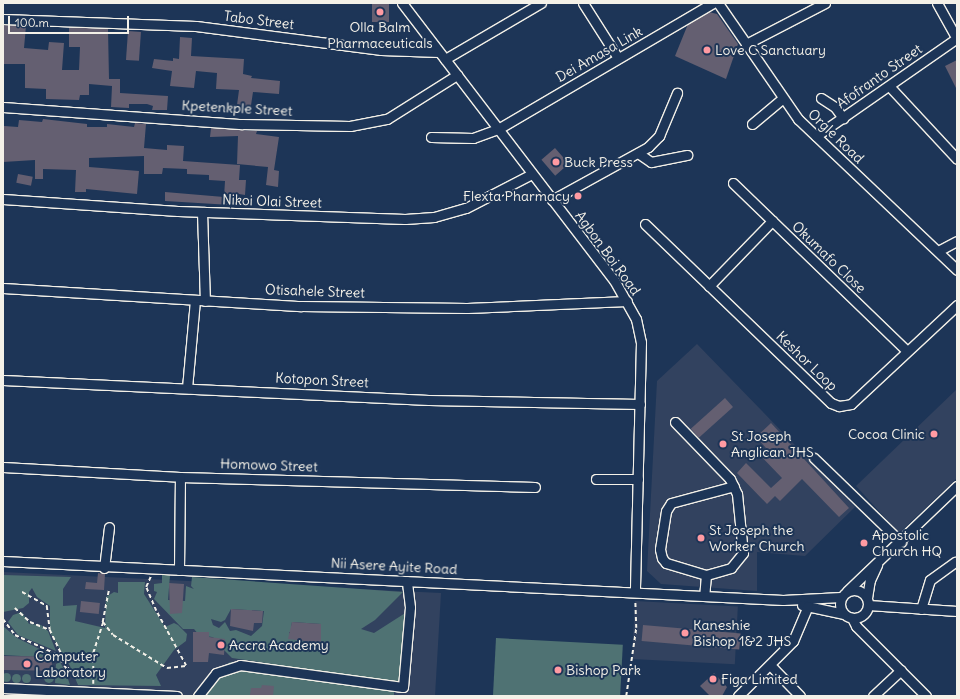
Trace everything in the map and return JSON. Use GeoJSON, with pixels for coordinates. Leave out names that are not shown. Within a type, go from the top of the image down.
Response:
{"type":"FeatureCollection","features":[{"type":"Feature","properties":{"kind":"street"},"geometry":{"type":"LineString","coordinates":[[444,58],[541,3]]}},
{"type":"Feature","properties":{"kind":"street"},"geometry":{"type":"LineString","coordinates":[[583,3],[618,58]]}},
{"type":"Feature","properties":{"kind":"street","name":"Dei Amasa Link"},"geometry":{"type":"LineString","coordinates":[[430,137],[473,138],[498,129],[713,3]]}},
{"type":"Feature","properties":{"kind":"street","name":"Orgle Road"},"geometry":{"type":"LineString","coordinates":[[718,3],[782,99],[816,136],[957,270]]}},
{"type":"Feature","properties":{"kind":"street"},"geometry":{"type":"LineString","coordinates":[[746,44],[825,3]]}},
{"type":"Feature","properties":{"kind":"street"},"geometry":{"type":"LineString","coordinates":[[937,3],[957,38]]}},
{"type":"Feature","properties":{"kind":"street","name":"Agbon Boi Road"},"geometry":{"type":"LineString","coordinates":[[407,5],[444,58],[614,280],[636,319],[640,336],[640,404],[635,592]]}},
{"type":"Feature","properties":{"kind":"street","name":"Tabo Street"},"geometry":{"type":"LineString","coordinates":[[3,19],[196,26],[444,58]]}},
{"type":"Feature","properties":{"kind":"street","name":"Afofranto Street"},"geometry":{"type":"LineString","coordinates":[[816,136],[890,87],[957,38]]}},
{"type":"Feature","properties":{"kind":"street","name":"Kpetenkple Street"},"geometry":{"type":"LineString","coordinates":[[3,107],[242,124],[350,126],[387,119],[457,75]]}},
{"type":"Feature","properties":{"kind":"street"},"geometry":{"type":"LineString","coordinates":[[890,87],[957,159]]}},
{"type":"Feature","properties":{"kind":"street"},"geometry":{"type":"LineString","coordinates":[[552,200],[638,153],[658,136],[677,93]]}},
{"type":"Feature","properties":{"kind":"street"},"geometry":{"type":"LineString","coordinates":[[821,98],[835,107],[843,118]]}},
{"type":"Feature","properties":{"kind":"street"},"geometry":{"type":"LineString","coordinates":[[752,124],[782,99]]}},
{"type":"Feature","properties":{"kind":"street"},"geometry":{"type":"LineString","coordinates":[[638,153],[651,162],[687,155]]}},
{"type":"Feature","properties":{"kind":"street","name":"Nikoi Olai Street"},"geometry":{"type":"LineString","coordinates":[[3,199],[202,212],[405,219],[434,217],[484,200],[532,174]]}},
{"type":"Feature","properties":{"kind":"street","name":"Okumafo Close"},"geometry":{"type":"LineString","coordinates":[[733,183],[906,350]]}},
{"type":"Feature","properties":{"kind":"street"},"geometry":{"type":"LineString","coordinates":[[202,212],[205,300]]}},
{"type":"Feature","properties":{"kind":"street"},"geometry":{"type":"LineString","coordinates":[[709,286],[772,221]]}},
{"type":"Feature","properties":{"kind":"street","name":"Keshor Loop"},"geometry":{"type":"LineString","coordinates":[[645,224],[831,403],[839,406],[851,404],[906,350],[957,305]]}},
{"type":"Feature","properties":{"kind":"street"},"geometry":{"type":"LineString","coordinates":[[938,251],[957,241]]}},
{"type":"Feature","properties":{"kind":"street","name":"Otisahele Street"},"geometry":{"type":"LineString","coordinates":[[3,288],[195,300],[430,308],[627,301]]}},
{"type":"Feature","properties":{"kind":"street"},"geometry":{"type":"LineString","coordinates":[[187,388],[195,300]]}},
{"type":"Feature","properties":{"kind":"street","name":"Kotopon Street"},"geometry":{"type":"LineString","coordinates":[[3,380],[429,400],[640,404]]}},
{"type":"Feature","properties":{"kind":"street"},"geometry":{"type":"LineString","coordinates":[[675,422],[734,486],[743,553],[731,568],[706,575],[666,563],[662,558],[660,549],[666,511],[671,503],[734,486]]}},
{"type":"Feature","properties":{"kind":"street"},"geometry":{"type":"LineString","coordinates":[[814,458],[901,542]]}},
{"type":"Feature","properties":{"kind":"street","name":"Homowo Street"},"geometry":{"type":"LineString","coordinates":[[3,467],[180,477],[535,487]]}},
{"type":"Feature","properties":{"kind":"street"},"geometry":{"type":"LineString","coordinates":[[179,570],[180,477]]}},
{"type":"Feature","properties":{"kind":"street"},"geometry":{"type":"LineString","coordinates":[[596,479],[638,479]]}},
{"type":"Feature","properties":{"kind":"street"},"geometry":{"type":"LineString","coordinates":[[926,696],[856,626],[852,616],[840,608],[844,594],[857,580],[901,542],[957,486]]}},
{"type":"Feature","properties":{"kind":"street"},"geometry":{"type":"LineString","coordinates":[[104,568],[109,527]]}},
{"type":"Feature","properties":{"kind":"street","name":"Nii Asere Ayite Road"},"geometry":{"type":"LineString","coordinates":[[3,561],[104,568],[407,580],[783,600],[860,591],[868,602]]}},
{"type":"Feature","properties":{"kind":"street"},"geometry":{"type":"LineString","coordinates":[[852,616],[868,602],[870,580],[878,562]]}},
{"type":"Feature","properties":{"kind":"street"},"geometry":{"type":"LineString","coordinates":[[921,609],[930,580],[955,562]]}},
{"type":"Feature","properties":{"kind":"street"},"geometry":{"type":"LineString","coordinates":[[704,596],[706,575]]}},
{"type":"Feature","properties":{"kind":"street"},"geometry":{"type":"LineString","coordinates":[[198,696],[216,673],[240,665],[403,692],[410,607],[407,580]]}},
{"type":"Feature","properties":{"kind":"street","name":"Nii Asere Ayite Road"},"geometry":{"type":"LineString","coordinates":[[783,600],[852,616]]}},
{"type":"Feature","properties":{"kind":"street"},"geometry":{"type":"LineString","coordinates":[[868,602],[921,609],[957,611]]}},
{"type":"Feature","properties":{"kind":"street"},"geometry":{"type":"LineString","coordinates":[[738,696],[770,666],[793,641],[808,606]]}},
{"type":"Feature","properties":{"kind":"street"},"geometry":{"type":"LineString","coordinates":[[770,666],[800,696]]}},
{"type":"Feature","properties":{"kind":"street"},"geometry":{"type":"LineString","coordinates":[[873,696],[900,670]]}},
{"type":"Feature","properties":{"kind":"street"},"geometry":{"type":"LineString","coordinates":[[3,688],[178,696]]}},
{"type":"Feature","properties":{"kind":"path"},"geometry":{"type":"LineString","coordinates":[[103,622],[113,635],[167,668],[186,666],[156,612],[146,587],[152,575]]}},
{"type":"Feature","properties":{"kind":"path"},"geometry":{"type":"LineString","coordinates":[[93,684],[93,653],[103,622],[109,590]]}},
{"type":"Feature","properties":{"kind":"path"},"geometry":{"type":"LineString","coordinates":[[3,620],[15,635],[56,654],[70,672],[50,630],[47,606],[22,592]]}},
{"type":"Feature","properties":{"kind":"path"},"geometry":{"type":"LineString","coordinates":[[626,696],[636,628],[635,592]]}},
{"type":"Feature","properties":{"kind":"path"},"geometry":{"type":"LineString","coordinates":[[15,608],[30,622],[50,630]]}},
{"type":"Feature","properties":{"kind":"shaded area","name":"St Joseph Anglican JHS"},"geometry":{"type":"Polygon","coordinates":[[[697,344],[855,507],[805,556],[757,552],[757,591],[661,584],[647,571],[657,381],[697,344]]]}},
{"type":"Feature","properties":{"kind":"shaded area","name":"Cocoa Clinic"},"geometry":{"type":"Polygon","coordinates":[[[957,389],[957,478],[899,533],[856,486],[957,389]]]}},
{"type":"Feature","properties":{"kind":"shaded area","name":"Accra Academy"},"geometry":{"type":"Polygon","coordinates":[[[3,572],[441,593],[435,696],[3,696],[3,572]]]}},
{"type":"Feature","properties":{"kind":"shaded area","name":"Kaneshie Bishop 1&2 JHS"},"geometry":{"type":"Polygon","coordinates":[[[635,601],[738,606],[735,664],[632,659],[635,601]]]}},
{"type":"Feature","properties":{"kind":"green space"},"geometry":{"type":"Polygon","coordinates":[[[3,575],[71,577],[63,589],[63,606],[77,605],[75,621],[105,628],[106,597],[114,592],[118,593],[118,582],[145,582],[144,594],[165,627],[174,623],[178,625],[187,634],[186,641],[174,650],[156,675],[161,686],[78,685],[70,666],[50,633],[50,606],[37,597],[32,588],[29,592],[29,603],[23,608],[3,612],[3,575]]]}},
{"type":"Feature","properties":{"kind":"green space"},"geometry":{"type":"Polygon","coordinates":[[[162,575],[170,575],[168,600],[185,601],[186,586],[194,589],[191,586],[192,577],[403,592],[375,620],[361,629],[374,633],[410,610],[400,681],[394,683],[368,679],[394,691],[394,696],[197,696],[214,673],[230,662],[325,672],[232,658],[222,648],[221,641],[212,637],[199,635],[194,629],[183,629],[154,599],[157,592],[154,591],[154,584],[162,583],[162,575]],[[231,609],[225,620],[221,622],[211,619],[213,625],[219,628],[225,622],[230,631],[236,630],[251,636],[262,626],[264,611],[252,610],[251,620],[247,616],[247,610],[231,609]],[[292,622],[291,628],[294,632],[289,632],[290,634],[310,644],[321,644],[321,624],[292,622]]]}},
{"type":"Feature","properties":{"kind":"green space"},"geometry":{"type":"Polygon","coordinates":[[[22,612],[29,624],[41,625],[48,631],[56,651],[18,635],[8,622],[13,615],[22,612]]]}},
{"type":"Feature","properties":{"kind":"green space"},"geometry":{"type":"Polygon","coordinates":[[[4,627],[17,638],[58,658],[3,655],[4,627]]]}},
{"type":"Feature","properties":{"kind":"green space","name":"Bishop Park"},"geometry":{"type":"Polygon","coordinates":[[[496,638],[623,645],[620,696],[493,696],[496,638]]]}},
{"type":"Feature","properties":{"kind":"green space"},"geometry":{"type":"Polygon","coordinates":[[[60,662],[70,685],[55,683],[56,664],[60,662]]]}},
{"type":"Feature","properties":{"kind":"green space"},"geometry":{"type":"Polygon","coordinates":[[[6,672],[11,677],[6,682],[1,677],[6,672]]]}},
{"type":"Feature","properties":{"kind":"green space"},"geometry":{"type":"Polygon","coordinates":[[[16,673],[21,678],[16,683],[11,678],[16,673]]]}},
{"type":"Feature","properties":{"kind":"green space"},"geometry":{"type":"Polygon","coordinates":[[[26,673],[31,678],[26,683],[21,678],[26,673]]]}},
{"type":"Feature","properties":{"kind":"green space"},"geometry":{"type":"Polygon","coordinates":[[[47,673],[51,673],[53,674],[53,682],[47,683],[44,680],[44,676],[47,673]]]}},
{"type":"Feature","properties":{"kind":"building","name":"Olla Balm Pharmaceuticals"},"geometry":{"type":"Polygon","coordinates":[[[372,3],[389,3],[389,22],[372,22],[372,3]]]}},
{"type":"Feature","properties":{"kind":"building","name":"Love C Sanctuary"},"geometry":{"type":"Polygon","coordinates":[[[709,12],[717,14],[738,44],[726,79],[675,56],[688,24],[709,12]]]}},
{"type":"Feature","properties":{"kind":"building"},"geometry":{"type":"Polygon","coordinates":[[[3,25],[26,26],[24,48],[48,50],[49,42],[64,43],[62,70],[79,70],[80,47],[69,47],[69,27],[108,29],[109,79],[120,79],[120,93],[168,96],[167,110],[152,110],[153,106],[147,104],[129,104],[129,108],[111,107],[112,86],[89,84],[89,95],[80,95],[79,100],[46,99],[46,89],[25,88],[25,64],[3,64],[3,25]]]}},
{"type":"Feature","properties":{"kind":"building"},"geometry":{"type":"Polygon","coordinates":[[[128,31],[141,32],[139,61],[126,60],[128,31]]]}},
{"type":"Feature","properties":{"kind":"building"},"geometry":{"type":"Polygon","coordinates":[[[180,37],[192,38],[191,56],[244,59],[243,74],[252,76],[251,78],[280,81],[279,94],[253,92],[250,112],[238,113],[227,112],[228,104],[237,105],[239,90],[216,89],[217,73],[196,71],[194,88],[170,86],[172,71],[152,68],[154,59],[173,61],[173,58],[179,59],[180,37]]]}},
{"type":"Feature","properties":{"kind":"building"},"geometry":{"type":"Polygon","coordinates":[[[957,60],[957,90],[945,66],[957,60]]]}},
{"type":"Feature","properties":{"kind":"building"},"geometry":{"type":"Polygon","coordinates":[[[43,119],[87,124],[87,127],[107,127],[107,124],[134,127],[135,123],[146,124],[144,148],[167,150],[167,145],[184,146],[183,161],[240,165],[239,180],[246,180],[245,195],[239,194],[238,204],[231,205],[165,201],[165,192],[224,197],[225,181],[209,180],[209,175],[187,174],[187,169],[163,168],[162,174],[144,174],[144,156],[89,158],[89,167],[139,171],[137,194],[86,189],[86,192],[75,192],[76,170],[43,169],[43,179],[35,179],[35,160],[3,162],[4,126],[18,127],[19,120],[42,122],[43,119]]]}},
{"type":"Feature","properties":{"kind":"building"},"geometry":{"type":"Polygon","coordinates":[[[211,128],[257,131],[256,134],[279,137],[274,170],[279,171],[278,187],[266,185],[268,167],[237,164],[238,136],[210,137],[211,128]]]}},
{"type":"Feature","properties":{"kind":"building","name":"Buck Press"},"geometry":{"type":"Polygon","coordinates":[[[555,148],[569,164],[555,176],[541,160],[555,148]]]}},
{"type":"Feature","properties":{"kind":"building"},"geometry":{"type":"Polygon","coordinates":[[[18,174],[33,177],[31,186],[16,183],[18,174]]]}},
{"type":"Feature","properties":{"kind":"building"},"geometry":{"type":"Polygon","coordinates":[[[725,398],[733,407],[699,438],[691,429],[725,398]]]}},
{"type":"Feature","properties":{"kind":"building"},"geometry":{"type":"Polygon","coordinates":[[[771,423],[849,508],[839,517],[802,479],[780,501],[775,496],[767,504],[737,473],[746,463],[771,488],[782,478],[759,454],[766,448],[756,437],[771,423]]]}},
{"type":"Feature","properties":{"kind":"building"},"geometry":{"type":"Polygon","coordinates":[[[98,573],[105,574],[104,590],[85,589],[86,582],[97,583],[98,573]]]}},
{"type":"Feature","properties":{"kind":"building"},"geometry":{"type":"Polygon","coordinates":[[[169,583],[184,584],[182,613],[170,614],[169,583]]]}},
{"type":"Feature","properties":{"kind":"building"},"geometry":{"type":"Polygon","coordinates":[[[81,601],[100,603],[99,614],[80,612],[81,601]]]}},
{"type":"Feature","properties":{"kind":"building"},"geometry":{"type":"Polygon","coordinates":[[[231,609],[263,611],[262,623],[254,623],[253,631],[230,626],[231,609]]]}},
{"type":"Feature","properties":{"kind":"building"},"geometry":{"type":"Polygon","coordinates":[[[292,622],[321,624],[321,643],[288,639],[292,622]]]}},
{"type":"Feature","properties":{"kind":"building"},"geometry":{"type":"Polygon","coordinates":[[[643,625],[741,634],[739,649],[642,641],[643,625]]]}},
{"type":"Feature","properties":{"kind":"building"},"geometry":{"type":"Polygon","coordinates":[[[193,632],[209,632],[209,637],[225,639],[224,655],[209,653],[208,662],[193,662],[193,632]]]}},
{"type":"Feature","properties":{"kind":"building","name":"Computer Laboratory"},"geometry":{"type":"Polygon","coordinates":[[[3,656],[52,657],[52,671],[3,670],[3,656]]]}},
{"type":"Feature","properties":{"kind":"building","name":"Figa Limited"},"geometry":{"type":"Polygon","coordinates":[[[714,673],[727,687],[722,696],[710,696],[700,686],[714,673]]]}},
{"type":"Feature","properties":{"kind":"building"},"geometry":{"type":"Polygon","coordinates":[[[262,685],[274,686],[273,696],[250,695],[251,688],[261,688],[262,685]]]}},
{"type":"Feature","properties":{"kind":"place","name":"Olla Balm Pharmaceuticals"},"geometry":{"type":"Point","coordinates":[380,12]}},
{"type":"Feature","properties":{"kind":"place","name":"Love C Sanctuary"},"geometry":{"type":"Point","coordinates":[707,50]}},
{"type":"Feature","properties":{"kind":"place","name":"Buck Press"},"geometry":{"type":"Point","coordinates":[556,162]}},
{"type":"Feature","properties":{"kind":"place","name":"Flexta Pharmacy"},"geometry":{"type":"Point","coordinates":[578,196]}},
{"type":"Feature","properties":{"kind":"place","name":"Cocoa Clinic"},"geometry":{"type":"Point","coordinates":[934,434]}},
{"type":"Feature","properties":{"kind":"place","name":"St Joseph Anglican JHS"},"geometry":{"type":"Point","coordinates":[723,444]}},
{"type":"Feature","properties":{"kind":"place","name":"St Joseph the Worker Church"},"geometry":{"type":"Point","coordinates":[701,538]}},
{"type":"Feature","properties":{"kind":"place","name":"Apostolic Church HQ"},"geometry":{"type":"Point","coordinates":[864,543]}},
{"type":"Feature","properties":{"kind":"place","name":"Kaneshie Bishop 1&2 JHS"},"geometry":{"type":"Point","coordinates":[685,633]}},
{"type":"Feature","properties":{"kind":"place","name":"Accra Academy"},"geometry":{"type":"Point","coordinates":[221,645]}},
{"type":"Feature","properties":{"kind":"place","name":"Computer Laboratory"},"geometry":{"type":"Point","coordinates":[27,664]}},
{"type":"Feature","properties":{"kind":"place","name":"Bishop Park"},"geometry":{"type":"Point","coordinates":[558,670]}},
{"type":"Feature","properties":{"kind":"place","name":"Figa Limited"},"geometry":{"type":"Point","coordinates":[713,679]}}]}
